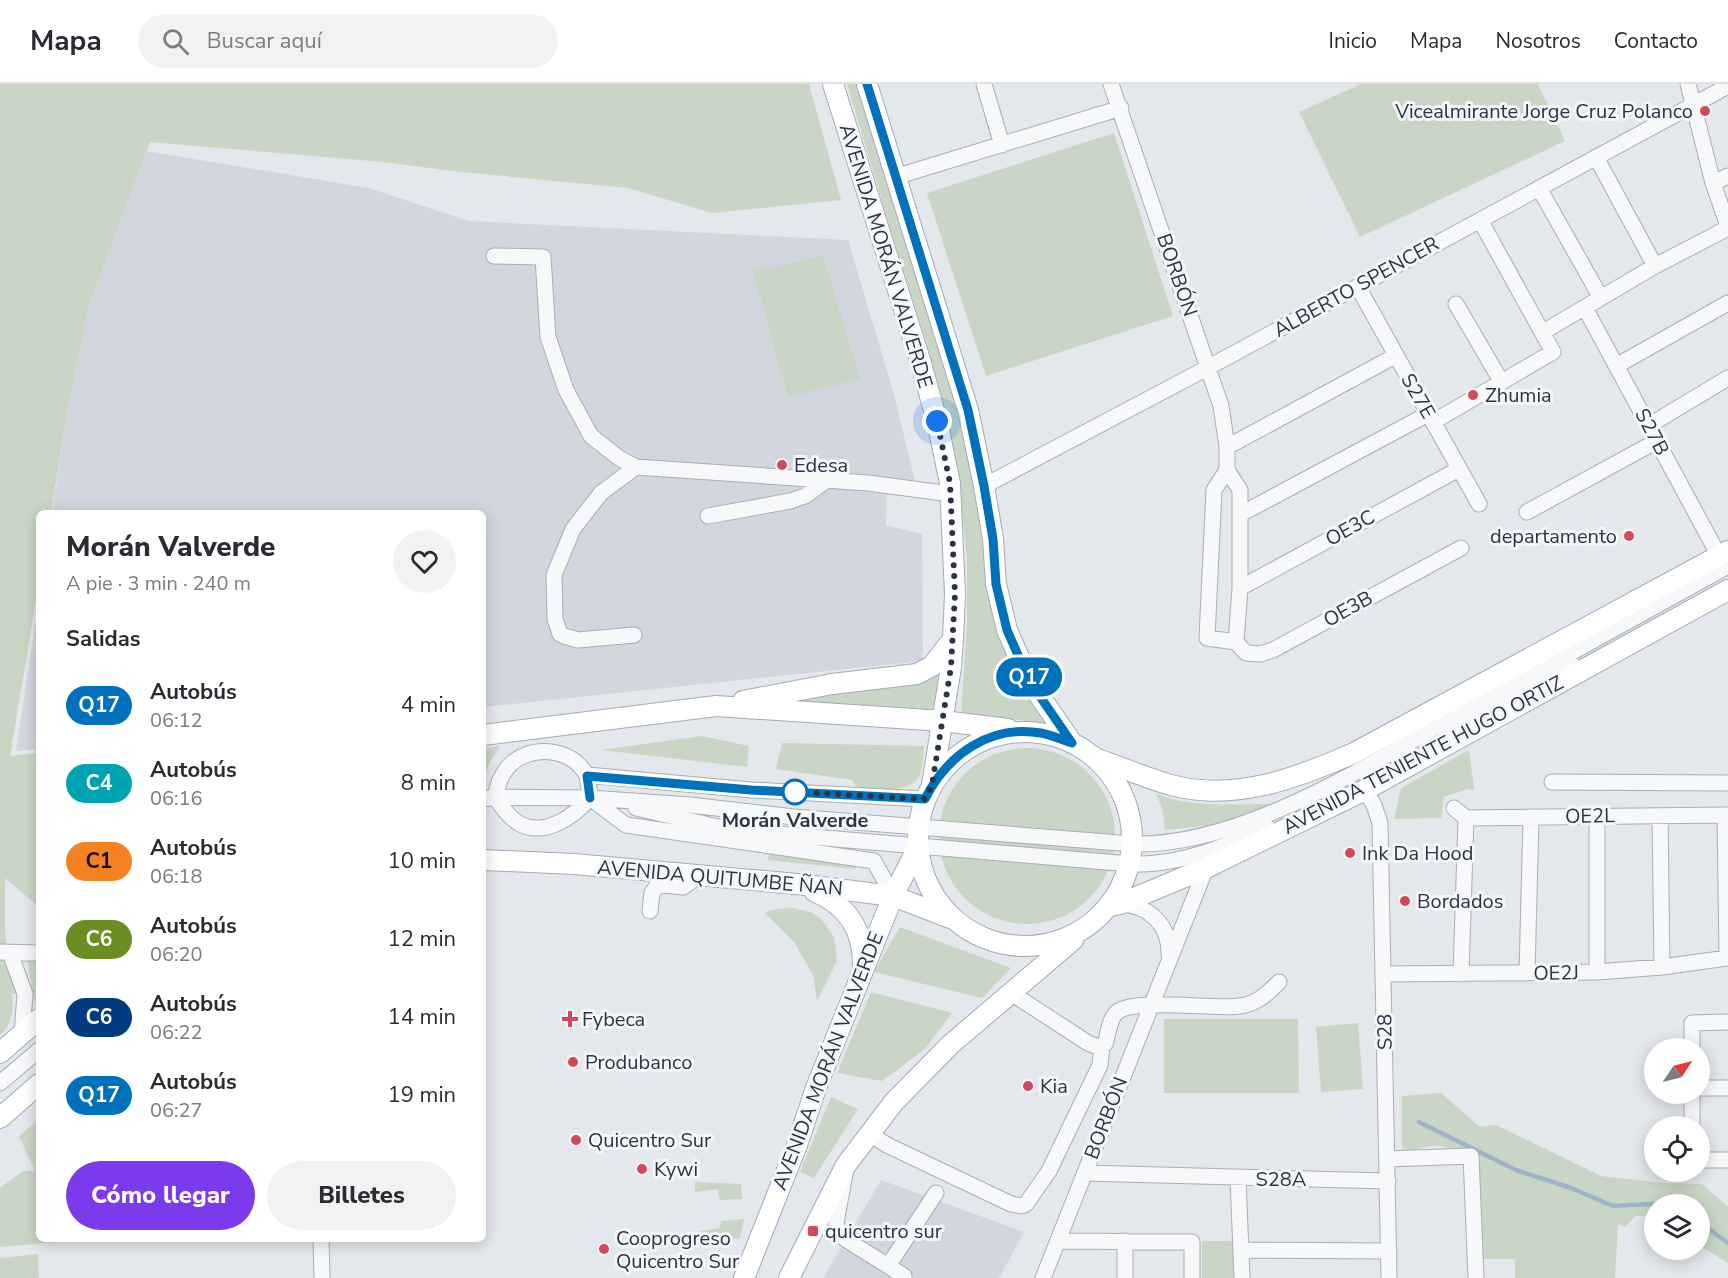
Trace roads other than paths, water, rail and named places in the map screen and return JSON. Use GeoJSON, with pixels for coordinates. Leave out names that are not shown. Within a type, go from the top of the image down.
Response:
{"type":"FeatureCollection","features":[{"type":"Feature","properties":{"kind":"main road","name":"AVENIDA MORÁN VALVERDE"},"geometry":{"type":"LineString","coordinates":[[744,1278],[797,1145],[816,1088],[863,968],[918,840],[951,667],[955,594],[951,494],[937,421],[833,84]]}},
{"type":"Feature","properties":{"kind":"main road","name":"AVENIDA MORÁN VALVERDE"},"geometry":{"type":"LineString","coordinates":[[867,84],[968,410],[993,539],[996,584],[1007,630],[1039,695],[1072,743]]}},
{"type":"Feature","properties":{"kind":"main road","name":"AVENIDA TENIENTE HUGO ORTIZ"},"geometry":{"type":"LineString","coordinates":[[1097,759],[1172,785],[1196,789],[1241,789],[1264,786],[1307,774],[1354,753],[1725,558]]}},
{"type":"Feature","properties":{"kind":"main road","name":"AVENIDA TENIENTE HUGO ORTIZ"},"geometry":{"type":"LineString","coordinates":[[1115,905],[1206,868],[1365,790],[1728,590]]}},
{"type":"Feature","properties":{"kind":"main road"},"geometry":{"type":"LineString","coordinates":[[486,735],[716,706],[832,684],[917,674],[932,666],[953,639]]}},
{"type":"Feature","properties":{"kind":"main road"},"geometry":{"type":"LineString","coordinates":[[716,706],[942,721],[1041,733],[1072,743],[1097,759],[1118,786],[1129,814],[1132,844],[1130,864],[1115,905],[950,1045],[894,1102],[846,1165],[789,1278]]}},
{"type":"Feature","properties":{"kind":"main road"},"geometry":{"type":"LineString","coordinates":[[928,792],[951,760],[978,742],[1009,733],[1041,733]]}},
{"type":"Feature","properties":{"kind":"main road"},"geometry":{"type":"LineString","coordinates":[[918,840],[923,874],[935,898],[953,919],[979,936],[1008,946],[1039,946],[1069,938],[1095,922]]}},
{"type":"Feature","properties":{"kind":"main road","name":"AVENIDA QUITUMBE ÑAN"},"geometry":{"type":"LineString","coordinates":[[486,860],[560,863],[700,875],[893,896],[953,919]]}},
{"type":"Feature","properties":{"kind":"main road"},"geometry":{"type":"LineString","coordinates":[[797,884],[834,901],[848,914],[858,930],[863,948],[863,968]]}},
{"type":"Feature","properties":{"kind":"main road"},"geometry":{"type":"LineString","coordinates":[[0,1053],[36,1022]]}},
{"type":"Feature","properties":{"kind":"main road"},"geometry":{"type":"LineString","coordinates":[[0,1118],[36,1087]]}},
{"type":"Feature","properties":{"kind":"street"},"geometry":{"type":"LineString","coordinates":[[984,84],[1002,144]]}},
{"type":"Feature","properties":{"kind":"street","name":"BORBÓN"},"geometry":{"type":"LineString","coordinates":[[1111,84],[1209,367],[1221,406],[1227,447],[1227,470],[1240,490],[1240,588],[1236,642],[1207,638],[1214,490],[1227,470]]}},
{"type":"Feature","properties":{"kind":"street"},"geometry":{"type":"LineString","coordinates":[[1543,332],[1655,266],[1728,227],[1713,183],[1688,84]]}},
{"type":"Feature","properties":{"kind":"street","name":"ALBERTO SPENCER"},"geometry":{"type":"LineString","coordinates":[[984,486],[1358,287],[1728,86]]}},
{"type":"Feature","properties":{"kind":"street"},"geometry":{"type":"LineString","coordinates":[[895,177],[1121,108]]}},
{"type":"Feature","properties":{"kind":"street"},"geometry":{"type":"LineString","coordinates":[[1596,157],[1655,266]]}},
{"type":"Feature","properties":{"kind":"street"},"geometry":{"type":"LineString","coordinates":[[1713,183],[1728,176]]}},
{"type":"Feature","properties":{"kind":"street"},"geometry":{"type":"LineString","coordinates":[[1539,188],[1601,298]]}},
{"type":"Feature","properties":{"kind":"street"},"geometry":{"type":"LineString","coordinates":[[1241,514],[1431,418],[1554,352],[1480,220]]}},
{"type":"Feature","properties":{"kind":"street"},"geometry":{"type":"LineString","coordinates":[[494,256],[543,257],[548,337],[566,390],[591,436],[636,467],[868,483],[951,494]]}},
{"type":"Feature","properties":{"kind":"street","name":"S27E"},"geometry":{"type":"LineString","coordinates":[[1358,287],[1479,504]]}},
{"type":"Feature","properties":{"kind":"street"},"geometry":{"type":"LineString","coordinates":[[1616,366],[1728,303]]}},
{"type":"Feature","properties":{"kind":"street"},"geometry":{"type":"LineString","coordinates":[[1456,304],[1501,381]]}},
{"type":"Feature","properties":{"kind":"street","name":"S27B"},"geometry":{"type":"LineString","coordinates":[[1585,308],[1648,426],[1725,558]]}},
{"type":"Feature","properties":{"kind":"street"},"geometry":{"type":"LineString","coordinates":[[1227,447],[1395,356]]}},
{"type":"Feature","properties":{"kind":"street"},"geometry":{"type":"LineString","coordinates":[[1648,426],[1728,378]]}},
{"type":"Feature","properties":{"kind":"street"},"geometry":{"type":"LineString","coordinates":[[1527,512],[1657,441]]}},
{"type":"Feature","properties":{"kind":"street"},"geometry":{"type":"LineString","coordinates":[[634,635],[578,640],[560,634],[555,619],[554,575],[573,529],[601,493],[636,467]]}},
{"type":"Feature","properties":{"kind":"street","name":"OE3C"},"geometry":{"type":"LineString","coordinates":[[1240,588],[1460,469]]}},
{"type":"Feature","properties":{"kind":"street"},"geometry":{"type":"LineString","coordinates":[[708,516],[790,501],[804,496],[827,480]]}},
{"type":"Feature","properties":{"kind":"street","name":"OE3B"},"geometry":{"type":"LineString","coordinates":[[1236,642],[1246,653],[1260,654],[1273,650],[1461,548]]}},
{"type":"Feature","properties":{"kind":"street"},"geometry":{"type":"LineString","coordinates":[[918,840],[1152,844],[1214,834],[1304,799],[1725,558]]}},
{"type":"Feature","properties":{"kind":"street"},"geometry":{"type":"LineString","coordinates":[[489,798],[590,798],[690,805],[794,817],[918,840],[1155,865],[1219,849],[1311,810],[1728,577]]}},
{"type":"Feature","properties":{"kind":"street"},"geometry":{"type":"LineString","coordinates":[[489,798],[510,765],[524,755],[542,751],[559,754],[575,762],[587,776],[590,798],[626,825],[874,861],[893,896]]}},
{"type":"Feature","properties":{"kind":"street"},"geometry":{"type":"LineString","coordinates":[[587,776],[751,790],[928,792]]}},
{"type":"Feature","properties":{"kind":"street"},"geometry":{"type":"LineString","coordinates":[[1552,782],[1728,783]]}},
{"type":"Feature","properties":{"kind":"street","name":"S28"},"geometry":{"type":"LineString","coordinates":[[1365,790],[1374,805],[1380,823],[1389,1278]]}},
{"type":"Feature","properties":{"kind":"street"},"geometry":{"type":"LineString","coordinates":[[489,798],[520,824],[538,828],[559,823],[578,811],[590,798]]}},
{"type":"Feature","properties":{"kind":"street","name":"OE2L"},"geometry":{"type":"LineString","coordinates":[[1461,974],[1460,813],[1531,817],[1727,815]]}},
{"type":"Feature","properties":{"kind":"street"},"geometry":{"type":"LineString","coordinates":[[1727,815],[1728,958]]}},
{"type":"Feature","properties":{"kind":"street"},"geometry":{"type":"LineString","coordinates":[[1597,816],[1597,972]]}},
{"type":"Feature","properties":{"kind":"street"},"geometry":{"type":"LineString","coordinates":[[1659,816],[1662,967]]}},
{"type":"Feature","properties":{"kind":"street"},"geometry":{"type":"LineString","coordinates":[[1527,973],[1531,817]]}},
{"type":"Feature","properties":{"kind":"street","name":"BORBÓN"},"geometry":{"type":"LineString","coordinates":[[1043,1278],[1206,868]]}},
{"type":"Feature","properties":{"kind":"street"},"geometry":{"type":"LineString","coordinates":[[650,912],[652,893],[656,887],[666,885],[683,887],[700,875]]}},
{"type":"Feature","properties":{"kind":"street"},"geometry":{"type":"LineString","coordinates":[[1115,905],[1139,906],[1156,917],[1167,936],[1169,957]]}},
{"type":"Feature","properties":{"kind":"street"},"geometry":{"type":"LineString","coordinates":[[22,1034],[25,994],[5,953],[36,953]]}},
{"type":"Feature","properties":{"kind":"street","name":"OE2J"},"geometry":{"type":"LineString","coordinates":[[1384,974],[1597,972],[1662,967],[1728,958]]}},
{"type":"Feature","properties":{"kind":"street"},"geometry":{"type":"LineString","coordinates":[[870,1134],[886,1145],[1018,1207],[1021,1206],[1026,1204],[1049,1171],[1100,1065],[1102,1046],[1105,1044],[1112,1018],[1116,1012],[1151,1004],[1241,1006],[1264,997],[1279,982]]}},
{"type":"Feature","properties":{"kind":"street"},"geometry":{"type":"LineString","coordinates":[[1011,993],[1088,1043],[1095,1047],[1102,1046]]}},
{"type":"Feature","properties":{"kind":"street"},"geometry":{"type":"LineString","coordinates":[[1692,1038],[1692,1023],[1728,1022]]}},
{"type":"Feature","properties":{"kind":"street"},"geometry":{"type":"LineString","coordinates":[[0,1083],[36,1053]]}},
{"type":"Feature","properties":{"kind":"street"},"geometry":{"type":"LineString","coordinates":[[1710,1088],[1728,1088]]}},
{"type":"Feature","properties":{"kind":"street"},"geometry":{"type":"LineString","coordinates":[[1387,1159],[1471,1156],[1476,1278]]}},
{"type":"Feature","properties":{"kind":"street"},"geometry":{"type":"LineString","coordinates":[[1710,1160],[1728,1160]]}},
{"type":"Feature","properties":{"kind":"street"},"geometry":{"type":"LineString","coordinates":[[846,1165],[836,1223],[838,1232],[842,1237],[905,1277]]}},
{"type":"Feature","properties":{"kind":"street"},"geometry":{"type":"LineString","coordinates":[[1084,1173],[1238,1178]]}},
{"type":"Feature","properties":{"kind":"street","name":"S28A"},"geometry":{"type":"LineString","coordinates":[[1242,1278],[1238,1178],[1388,1181]]}},
{"type":"Feature","properties":{"kind":"street"},"geometry":{"type":"LineString","coordinates":[[888,1266],[936,1193]]}},
{"type":"Feature","properties":{"kind":"street"},"geometry":{"type":"LineString","coordinates":[[1058,1241],[1192,1242],[1191,1278]]}},
{"type":"Feature","properties":{"kind":"street"},"geometry":{"type":"LineString","coordinates":[[1125,1241],[1125,1278]]}},
{"type":"Feature","properties":{"kind":"street"},"geometry":{"type":"LineString","coordinates":[[321,1242],[322,1278]]}},
{"type":"Feature","properties":{"kind":"street"},"geometry":{"type":"LineString","coordinates":[[1241,1250],[1389,1251]]}},
{"type":"Feature","properties":{"kind":"waterway"},"geometry":{"type":"LineString","coordinates":[[1419,1122],[1516,1170],[1571,1188],[1613,1206],[1644,1204]]}},
{"type":"Feature","properties":{"kind":"waterway"},"geometry":{"type":"LineString","coordinates":[[1710,1230],[1728,1243]]}},
{"type":"Feature","properties":{"kind":"place","name":"Vicealmirante Jorge Cruz Polanco"},"geometry":{"type":"Point","coordinates":[1705,111]}},
{"type":"Feature","properties":{"kind":"place","name":"Zhumia"},"geometry":{"type":"Point","coordinates":[1473,395]}},
{"type":"Feature","properties":{"kind":"place","name":"Edesa"},"geometry":{"type":"Point","coordinates":[782,465]}},
{"type":"Feature","properties":{"kind":"place","name":"departamento"},"geometry":{"type":"Point","coordinates":[1629,536]}},
{"type":"Feature","properties":{"kind":"place","name":"Morán Valverde"},"geometry":{"type":"Point","coordinates":[795,792]}},
{"type":"Feature","properties":{"kind":"place","name":"Ink Da Hood"},"geometry":{"type":"Point","coordinates":[1350,853]}},
{"type":"Feature","properties":{"kind":"place","name":"Bordados"},"geometry":{"type":"Point","coordinates":[1405,901]}},
{"type":"Feature","properties":{"kind":"place","name":"Fybeca"},"geometry":{"type":"Point","coordinates":[570,1019]}},
{"type":"Feature","properties":{"kind":"place","name":"Produbanco"},"geometry":{"type":"Point","coordinates":[573,1062]}},
{"type":"Feature","properties":{"kind":"place","name":"Kia"},"geometry":{"type":"Point","coordinates":[1028,1086]}},
{"type":"Feature","properties":{"kind":"place","name":"Quicentro Sur"},"geometry":{"type":"Point","coordinates":[576,1140]}},
{"type":"Feature","properties":{"kind":"place","name":"Kywi"},"geometry":{"type":"Point","coordinates":[642,1169]}},
{"type":"Feature","properties":{"kind":"place","name":"quicentro sur"},"geometry":{"type":"Point","coordinates":[813,1231]}},
{"type":"Feature","properties":{"kind":"place","name":"Cooprogreso Quicentro Sur"},"geometry":{"type":"Point","coordinates":[604,1249]}}]}
